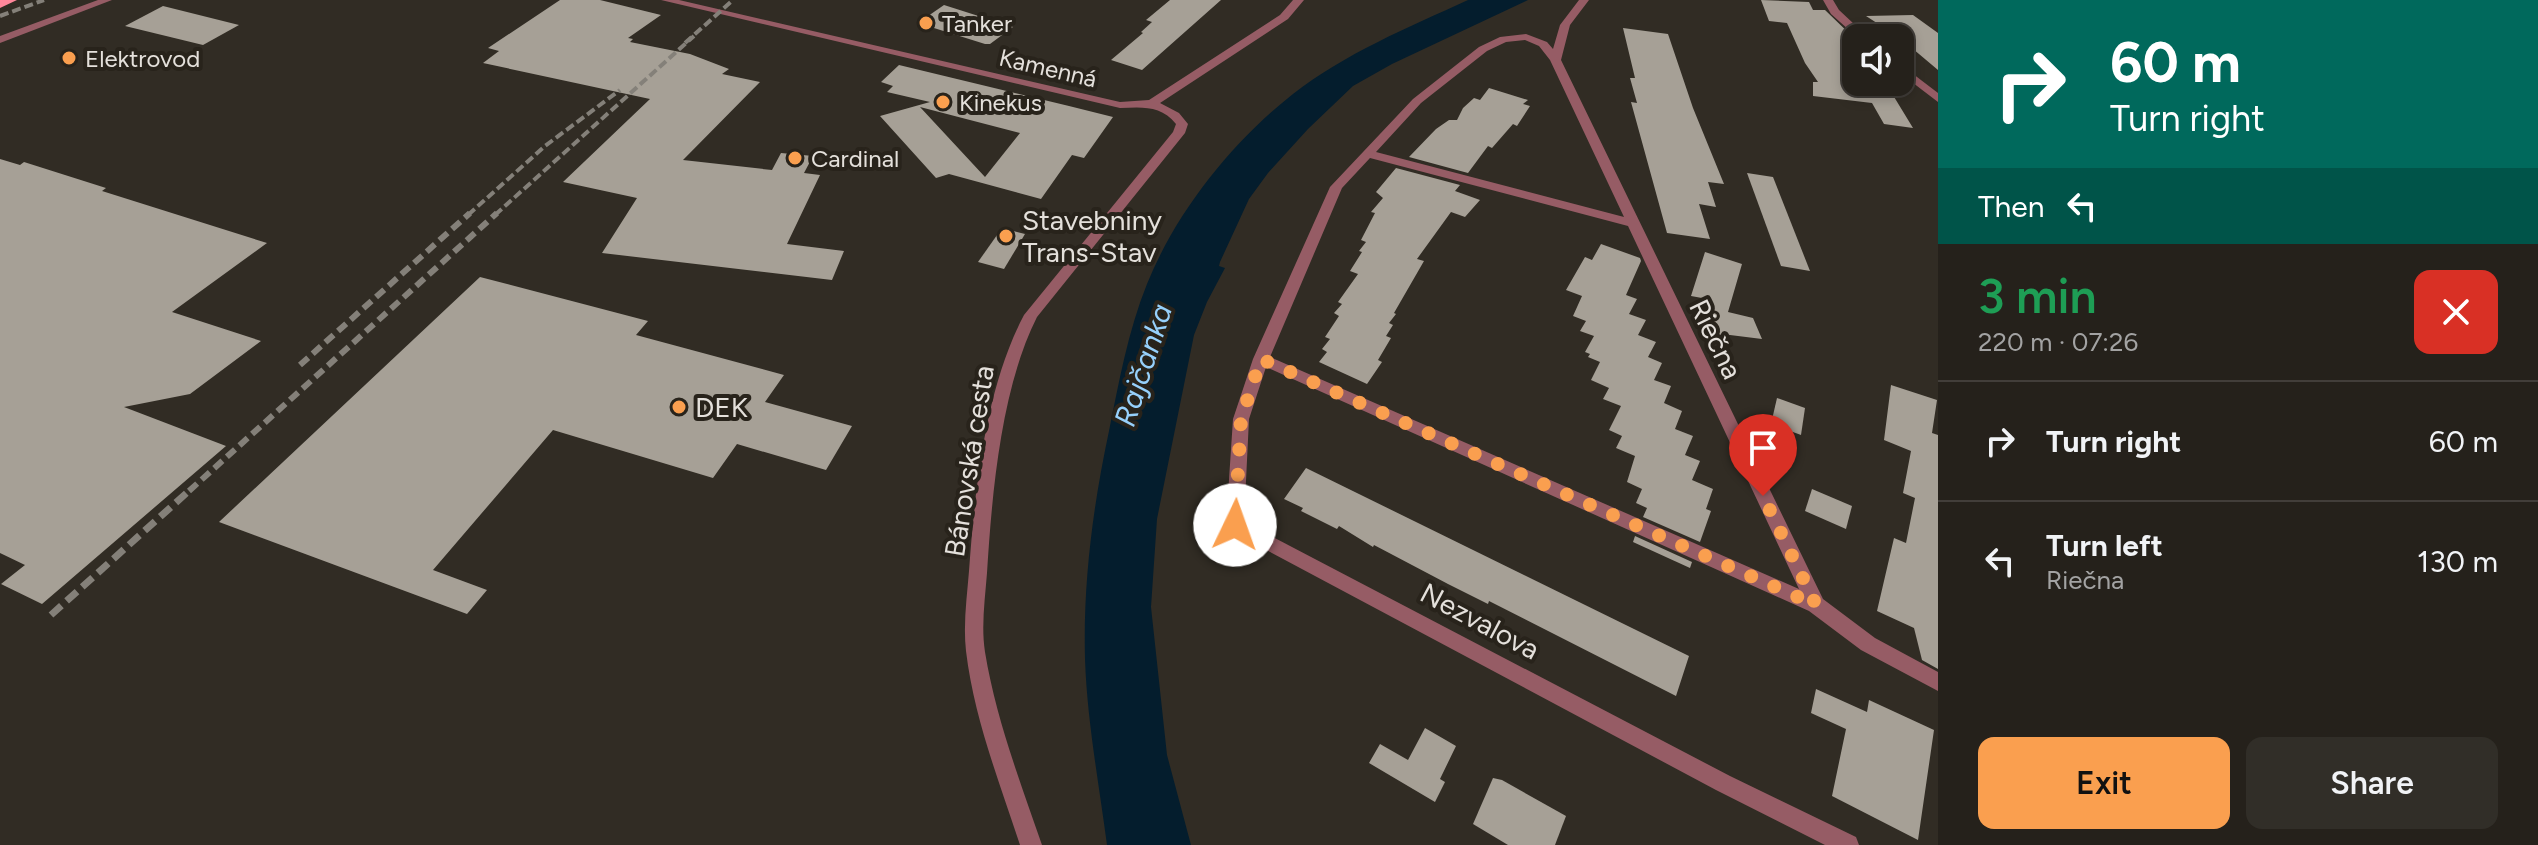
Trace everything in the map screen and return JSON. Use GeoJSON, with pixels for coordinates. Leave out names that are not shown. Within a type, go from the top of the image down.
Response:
{"type":"FeatureCollection","features":[{"type":"Feature","properties":{"kind":"main road"},"geometry":{"type":"LineString","coordinates":[[0,4],[11,0]]}},
{"type":"Feature","properties":{"kind":"street"},"geometry":{"type":"LineString","coordinates":[[0,40],[107,0]]}},
{"type":"Feature","properties":{"kind":"street","name":"Kamenná"},"geometry":{"type":"LineString","coordinates":[[666,0],[1105,104],[1152,103]]}},
{"type":"Feature","properties":{"kind":"street"},"geometry":{"type":"LineString","coordinates":[[1152,103],[1284,17],[1299,0]]}},
{"type":"Feature","properties":{"kind":"street"},"geometry":{"type":"LineString","coordinates":[[1555,60],[1565,25],[1584,0]]}},
{"type":"Feature","properties":{"kind":"street"},"geometry":{"type":"LineString","coordinates":[[1828,0],[1835,12],[1848,24]]}},
{"type":"Feature","properties":{"kind":"street","name":"Riečna"},"geometry":{"type":"LineString","coordinates":[[1261,359],[1336,187],[1417,101],[1483,49],[1504,39],[1526,37],[1543,44],[1555,60],[1816,605],[1868,644],[1938,682]]}},
{"type":"Feature","properties":{"kind":"street"},"geometry":{"type":"LineString","coordinates":[[1914,79],[1938,99]]}},
{"type":"Feature","properties":{"kind":"street","name":"Bánovská cesta"},"geometry":{"type":"LineString","coordinates":[[1031,845],[987,714],[975,649],[980,541],[992,451],[1008,370],[1016,344],[1031,315],[1179,133],[1182,124],[1175,115],[1152,103]]}},
{"type":"Feature","properties":{"kind":"street"},"geometry":{"type":"LineString","coordinates":[[1367,153],[1631,223]]}},
{"type":"Feature","properties":{"kind":"street"},"geometry":{"type":"LineString","coordinates":[[1261,359],[1816,605]]}},
{"type":"Feature","properties":{"kind":"street","name":"Nezvalova"},"geometry":{"type":"LineString","coordinates":[[1261,359],[1241,419],[1235,525],[1723,783],[1848,845]]}},
{"type":"Feature","properties":{"kind":"water","name":"Rajčanka"},"geometry":{"type":"Polygon","coordinates":[[[1468,0],[1528,0],[1392,64],[1353,86],[1268,173],[1249,199],[1220,262],[1219,266],[1225,268],[1194,335],[1157,519],[1151,607],[1167,755],[1191,845],[1107,845],[1086,682],[1087,573],[1098,487],[1116,394],[1129,338],[1147,284],[1173,231],[1190,205],[1228,156],[1270,113],[1313,79],[1356,54],[1468,0]]]}},
{"type":"Feature","properties":{"kind":"building"},"geometry":{"type":"Polygon","coordinates":[[[560,0],[600,0],[661,15],[628,38],[633,39],[630,42],[690,54],[729,69],[722,74],[760,82],[683,160],[772,170],[781,153],[813,156],[804,173],[820,175],[787,244],[844,251],[832,280],[602,253],[637,198],[563,182],[650,99],[483,63],[499,51],[488,48],[560,0]]]}},
{"type":"Feature","properties":{"kind":"building"},"geometry":{"type":"Polygon","coordinates":[[[1170,0],[1221,0],[1142,70],[1111,60],[1143,33],[1152,22],[1146,20],[1170,0]]]}},
{"type":"Feature","properties":{"kind":"building"},"geometry":{"type":"Polygon","coordinates":[[[1761,0],[1809,2],[1813,10],[1825,10],[1842,26],[1842,96],[1894,96],[1913,128],[1884,124],[1872,103],[1813,96],[1813,82],[1818,82],[1805,63],[1787,23],[1769,21],[1761,0]]]}},
{"type":"Feature","properties":{"kind":"building"},"geometry":{"type":"Polygon","coordinates":[[[944,5],[1013,27],[990,44],[985,44],[918,23],[944,5]]]}},
{"type":"Feature","properties":{"kind":"building"},"geometry":{"type":"Polygon","coordinates":[[[163,6],[239,25],[203,45],[125,26],[163,6]]]}},
{"type":"Feature","properties":{"kind":"building"},"geometry":{"type":"Polygon","coordinates":[[[1913,15],[1938,33],[1938,70],[1914,50],[1914,24],[1878,24],[1866,16],[1913,15]]]}},
{"type":"Feature","properties":{"kind":"building"},"geometry":{"type":"Polygon","coordinates":[[[1623,28],[1668,34],[1693,108],[1724,184],[1708,182],[1716,207],[1699,204],[1710,239],[1667,233],[1631,102],[1637,103],[1630,78],[1635,78],[1623,28]]]}},
{"type":"Feature","properties":{"kind":"building"},"geometry":{"type":"Polygon","coordinates":[[[899,65],[1113,117],[1084,158],[1072,155],[1041,199],[949,174],[936,178],[880,116],[930,102],[887,92],[893,86],[881,82],[899,65]],[[920,107],[985,177],[1020,133],[920,107]]]}},
{"type":"Feature","properties":{"kind":"building"},"geometry":{"type":"Polygon","coordinates":[[[1489,88],[1528,100],[1523,104],[1530,106],[1517,126],[1513,124],[1492,148],[1488,146],[1468,173],[1409,157],[1436,129],[1449,120],[1457,120],[1463,108],[1474,98],[1480,100],[1489,88]]]}},
{"type":"Feature","properties":{"kind":"building"},"geometry":{"type":"Polygon","coordinates":[[[0,159],[20,165],[24,162],[106,188],[102,191],[267,243],[172,312],[261,341],[190,394],[124,407],[226,446],[42,604],[1,584],[25,565],[0,553],[0,159]]]}},
{"type":"Feature","properties":{"kind":"building"},"geometry":{"type":"Polygon","coordinates":[[[1396,168],[1460,185],[1455,191],[1480,200],[1465,217],[1451,212],[1417,259],[1424,261],[1389,323],[1393,325],[1386,336],[1391,338],[1378,360],[1382,362],[1367,384],[1319,362],[1327,352],[1322,349],[1330,339],[1325,337],[1339,316],[1334,313],[1342,304],[1338,302],[1358,274],[1350,271],[1366,242],[1361,240],[1375,213],[1371,212],[1383,198],[1376,192],[1396,168]]]}},
{"type":"Feature","properties":{"kind":"building"},"geometry":{"type":"Polygon","coordinates":[[[1747,173],[1773,177],[1810,271],[1781,266],[1747,173]]]}},
{"type":"Feature","properties":{"kind":"building"},"geometry":{"type":"Polygon","coordinates":[[[1002,228],[1025,234],[1004,269],[978,262],[1002,228]]]}},
{"type":"Feature","properties":{"kind":"building"},"geometry":{"type":"Polygon","coordinates":[[[1601,244],[1641,261],[1626,295],[1637,299],[1629,314],[1646,320],[1638,335],[1656,342],[1648,357],[1662,363],[1654,380],[1671,386],[1664,403],[1682,411],[1675,429],[1693,436],[1685,455],[1700,461],[1692,480],[1713,489],[1706,509],[1711,511],[1700,542],[1643,517],[1647,508],[1636,503],[1642,489],[1627,482],[1635,456],[1616,448],[1622,436],[1609,430],[1621,406],[1603,399],[1609,388],[1591,380],[1600,362],[1588,357],[1590,354],[1585,352],[1594,336],[1580,331],[1586,321],[1573,316],[1582,296],[1566,290],[1585,257],[1592,260],[1601,244]]]}},
{"type":"Feature","properties":{"kind":"building"},"geometry":{"type":"Polygon","coordinates":[[[1705,252],[1742,264],[1728,312],[1753,318],[1762,339],[1722,334],[1719,344],[1702,298],[1691,296],[1705,252]]]}},
{"type":"Feature","properties":{"kind":"building"},"geometry":{"type":"Polygon","coordinates":[[[480,277],[648,321],[636,335],[784,375],[765,402],[852,426],[826,470],[737,444],[713,478],[553,430],[433,570],[487,590],[467,614],[219,522],[480,277]]]}},
{"type":"Feature","properties":{"kind":"building"},"geometry":{"type":"Polygon","coordinates":[[[1891,385],[1937,400],[1932,433],[1938,435],[1938,669],[1922,660],[1914,628],[1877,611],[1894,538],[1906,543],[1915,498],[1903,493],[1911,451],[1884,440],[1891,385]]]}},
{"type":"Feature","properties":{"kind":"building"},"geometry":{"type":"Polygon","coordinates":[[[1777,398],[1805,408],[1801,435],[1771,424],[1777,398]]]}},
{"type":"Feature","properties":{"kind":"building"},"geometry":{"type":"Polygon","coordinates":[[[1306,468],[1689,656],[1676,696],[1489,601],[1488,604],[1373,547],[1339,526],[1337,529],[1301,511],[1303,508],[1284,499],[1306,468]]]}},
{"type":"Feature","properties":{"kind":"building"},"geometry":{"type":"Polygon","coordinates":[[[1812,489],[1852,506],[1846,529],[1805,511],[1812,489]]]}},
{"type":"Feature","properties":{"kind":"building"},"geometry":{"type":"Polygon","coordinates":[[[1635,536],[1692,562],[1690,568],[1633,542],[1635,536]]]}},
{"type":"Feature","properties":{"kind":"building"},"geometry":{"type":"Polygon","coordinates":[[[1816,689],[1867,712],[1869,700],[1934,730],[1918,840],[1832,796],[1846,729],[1811,713],[1816,689]]]}},
{"type":"Feature","properties":{"kind":"building"},"geometry":{"type":"Polygon","coordinates":[[[1425,728],[1456,746],[1440,779],[1445,782],[1435,802],[1369,763],[1380,744],[1408,760],[1425,728]]]}},
{"type":"Feature","properties":{"kind":"building"},"geometry":{"type":"Polygon","coordinates":[[[1493,778],[1566,816],[1555,845],[1508,845],[1473,824],[1493,778]]]}},
{"type":"Feature","properties":{"kind":"railway"},"geometry":{"type":"LineString","coordinates":[[0,16],[44,0]]}},
{"type":"Feature","properties":{"kind":"railway"},"geometry":{"type":"LineString","coordinates":[[685,43],[733,0]]}},
{"type":"Feature","properties":{"kind":"railway"},"geometry":{"type":"LineString","coordinates":[[495,215],[694,36]]}},
{"type":"Feature","properties":{"kind":"railway"},"geometry":{"type":"LineString","coordinates":[[468,215],[545,146],[620,90]]}},
{"type":"Feature","properties":{"kind":"railway"},"geometry":{"type":"LineString","coordinates":[[300,365],[470,213]]}},
{"type":"Feature","properties":{"kind":"railway"},"geometry":{"type":"LineString","coordinates":[[189,491],[497,213]]}},
{"type":"Feature","properties":{"kind":"railway"},"geometry":{"type":"LineString","coordinates":[[51,615],[191,489]]}},
{"type":"Feature","properties":{"kind":"place","name":"Tanker"},"geometry":{"type":"Point","coordinates":[926,23]}},
{"type":"Feature","properties":{"kind":"place","name":"Elektrovod"},"geometry":{"type":"Point","coordinates":[69,58]}},
{"type":"Feature","properties":{"kind":"place","name":"Kinekus"},"geometry":{"type":"Point","coordinates":[943,102]}},
{"type":"Feature","properties":{"kind":"place","name":"Cardinal"},"geometry":{"type":"Point","coordinates":[795,158]}},
{"type":"Feature","properties":{"kind":"place","name":"Stavebniny Trans-Stav"},"geometry":{"type":"Point","coordinates":[1006,236]}},
{"type":"Feature","properties":{"kind":"place","name":"DEK"},"geometry":{"type":"Point","coordinates":[679,407]}},
{"type":"Feature","properties":{"kind":"route"},"geometry":{"type":"LineString","coordinates":[[1235,525],[1241,419],[1261,359],[1816,605],[1763,496]]}}]}
